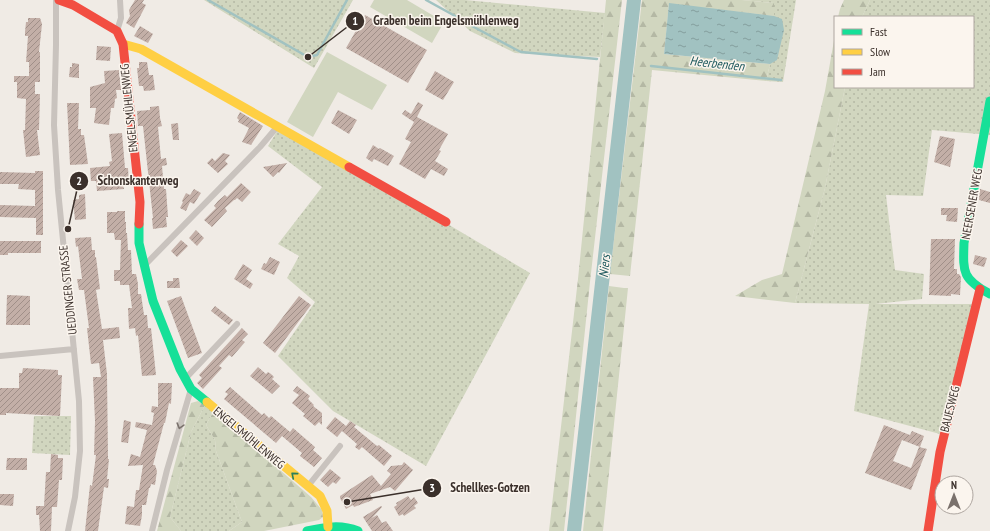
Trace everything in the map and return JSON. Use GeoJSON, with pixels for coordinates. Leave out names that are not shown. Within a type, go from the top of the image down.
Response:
{"type":"FeatureCollection","features":[{"type":"Feature","properties":{"kind":"street","name":"UEDDINGER STRASSE"},"geometry":{"type":"LineString","coordinates":[[56,0],[54,125],[58,190],[79,401],[80,451],[75,497],[68,531]]}},
{"type":"Feature","properties":{"kind":"street"},"geometry":{"type":"LineString","coordinates":[[60,0],[73,5],[117,31],[122,18],[120,0]]}},
{"type":"Feature","properties":{"kind":"street","name":"ENGELSMÜHLENWEG"},"geometry":{"type":"LineString","coordinates":[[117,31],[123,44],[140,202],[140,243],[144,266],[153,300],[180,369],[191,389],[320,496],[329,513],[328,527]]}},
{"type":"Feature","properties":{"kind":"street","name":"ENGELSMÜHLENWEG"},"geometry":{"type":"LineString","coordinates":[[123,44],[141,49],[446,222]]}},
{"type":"Feature","properties":{"kind":"street","name":"NEERSENER WEG"},"geometry":{"type":"LineString","coordinates":[[990,101],[964,243],[963,266],[970,282],[990,294]]}},
{"type":"Feature","properties":{"kind":"street"},"geometry":{"type":"LineString","coordinates":[[144,266],[260,147],[277,127]]}},
{"type":"Feature","properties":{"kind":"street","name":"BAUESWEG"},"geometry":{"type":"LineString","coordinates":[[928,531],[940,452],[980,289]]}},
{"type":"Feature","properties":{"kind":"street"},"geometry":{"type":"LineString","coordinates":[[186,379],[237,324]]}},
{"type":"Feature","properties":{"kind":"street"},"geometry":{"type":"LineString","coordinates":[[0,356],[74,349]]}},
{"type":"Feature","properties":{"kind":"street"},"geometry":{"type":"LineString","coordinates":[[152,531],[167,470],[191,389]]}},
{"type":"Feature","properties":{"kind":"street"},"geometry":{"type":"LineString","coordinates":[[308,486],[340,446]]}},
{"type":"Feature","properties":{"kind":"street"},"geometry":{"type":"LineString","coordinates":[[307,531],[342,526],[358,531]]}},
{"type":"Feature","properties":{"kind":"green space"},"geometry":{"type":"Polygon","coordinates":[[[204,0],[353,0],[314,68],[204,0]]]}},
{"type":"Feature","properties":{"kind":"green space"},"geometry":{"type":"Polygon","coordinates":[[[374,0],[407,0],[444,22],[432,43],[370,7],[374,0]]]}},
{"type":"Feature","properties":{"kind":"green space"},"geometry":{"type":"Polygon","coordinates":[[[436,0],[465,0],[605,13],[600,57],[515,53],[470,31],[436,0]]]}},
{"type":"Feature","properties":{"kind":"green space"},"geometry":{"type":"Polygon","coordinates":[[[606,0],[622,0],[564,531],[549,531],[578,279],[606,0]]]}},
{"type":"Feature","properties":{"kind":"green space"},"geometry":{"type":"Polygon","coordinates":[[[642,0],[742,0],[774,3],[774,16],[669,4],[664,54],[770,64],[766,81],[652,70],[630,276],[610,274],[642,0]]]}},
{"type":"Feature","properties":{"kind":"green space"},"geometry":{"type":"Polygon","coordinates":[[[742,0],[796,0],[783,82],[766,81],[770,64],[669,3],[774,16],[774,3],[742,0]]]}},
{"type":"Feature","properties":{"kind":"green space"},"geometry":{"type":"Polygon","coordinates":[[[844,0],[870,0],[862,16],[838,16],[844,0]]]}},
{"type":"Feature","properties":{"kind":"green space"},"geometry":{"type":"Polygon","coordinates":[[[870,0],[990,0],[990,135],[932,130],[923,196],[886,195],[895,270],[924,274],[922,299],[875,304],[973,304],[940,434],[854,411],[869,304],[795,303],[825,188],[845,88],[974,88],[974,16],[862,16],[870,0]]]}},
{"type":"Feature","properties":{"kind":"green space"},"geometry":{"type":"Polygon","coordinates":[[[834,41],[834,88],[845,88],[825,188],[795,303],[735,296],[762,280],[782,274],[825,91],[834,41]]]}},
{"type":"Feature","properties":{"kind":"green space"},"geometry":{"type":"Polygon","coordinates":[[[327,52],[387,85],[372,110],[338,92],[313,137],[287,122],[327,52]]]}},
{"type":"Feature","properties":{"kind":"green space"},"geometry":{"type":"Polygon","coordinates":[[[281,125],[530,273],[426,466],[333,411],[278,356],[315,302],[287,278],[299,256],[278,244],[322,187],[268,146],[281,125]]]}},
{"type":"Feature","properties":{"kind":"green space"},"geometry":{"type":"Polygon","coordinates":[[[609,286],[628,288],[603,531],[583,531],[609,286]]]}},
{"type":"Feature","properties":{"kind":"green space"},"geometry":{"type":"Polygon","coordinates":[[[198,401],[205,405],[191,432],[170,517],[181,531],[157,531],[191,403],[198,401]]]}},
{"type":"Feature","properties":{"kind":"green space"},"geometry":{"type":"Polygon","coordinates":[[[205,405],[213,412],[206,425],[215,440],[216,451],[242,522],[229,531],[181,531],[170,517],[191,432],[205,405]]]}},
{"type":"Feature","properties":{"kind":"green space"},"geometry":{"type":"Polygon","coordinates":[[[213,412],[311,497],[322,510],[323,517],[319,520],[264,531],[229,531],[242,522],[216,451],[215,440],[206,425],[213,412]]]}},
{"type":"Feature","properties":{"kind":"green space"},"geometry":{"type":"Polygon","coordinates":[[[34,416],[71,416],[70,455],[32,453],[34,416]]]}},
{"type":"Feature","properties":{"kind":"water"},"geometry":{"type":"Polygon","coordinates":[[[669,3],[774,16],[782,19],[784,30],[777,60],[770,64],[664,54],[669,3]]]}},
{"type":"Feature","properties":{"kind":"building"},"geometry":{"type":"Polygon","coordinates":[[[135,0],[144,0],[142,3],[146,5],[134,28],[126,23],[130,16],[129,10],[135,0]]]}},
{"type":"Feature","properties":{"kind":"building"},"geometry":{"type":"Polygon","coordinates":[[[365,15],[427,50],[408,83],[346,48],[365,15]]]}},
{"type":"Feature","properties":{"kind":"building"},"geometry":{"type":"Polygon","coordinates":[[[28,18],[40,18],[42,24],[39,52],[40,82],[35,82],[35,94],[40,94],[39,130],[37,130],[40,155],[26,157],[23,130],[25,130],[26,99],[17,98],[17,82],[14,82],[14,76],[29,76],[29,62],[26,62],[28,36],[25,36],[26,22],[28,22],[28,18]]]}},
{"type":"Feature","properties":{"kind":"building"},"geometry":{"type":"Polygon","coordinates":[[[140,26],[153,34],[148,43],[134,36],[140,26]]]}},
{"type":"Feature","properties":{"kind":"building"},"geometry":{"type":"Polygon","coordinates":[[[97,46],[111,47],[110,61],[96,60],[97,46]]]}},
{"type":"Feature","properties":{"kind":"building"},"geometry":{"type":"Polygon","coordinates":[[[139,62],[147,62],[149,75],[153,75],[155,90],[144,91],[143,86],[139,86],[137,68],[139,68],[139,62]]]}},
{"type":"Feature","properties":{"kind":"building"},"geometry":{"type":"Polygon","coordinates":[[[72,63],[79,64],[79,78],[69,77],[72,63]]]}},
{"type":"Feature","properties":{"kind":"building"},"geometry":{"type":"Polygon","coordinates":[[[119,70],[121,90],[116,90],[117,98],[115,99],[114,108],[111,108],[109,125],[94,123],[96,108],[90,108],[90,87],[105,83],[104,71],[119,70]]]}},
{"type":"Feature","properties":{"kind":"building"},"geometry":{"type":"Polygon","coordinates":[[[435,71],[454,82],[443,100],[425,90],[435,71]]]}},
{"type":"Feature","properties":{"kind":"building"},"geometry":{"type":"Polygon","coordinates":[[[418,102],[423,105],[417,117],[448,134],[435,161],[448,169],[444,176],[431,169],[425,179],[399,164],[411,142],[405,139],[414,122],[402,114],[405,110],[411,114],[418,102]]]}},
{"type":"Feature","properties":{"kind":"building"},"geometry":{"type":"Polygon","coordinates":[[[67,103],[79,103],[78,129],[81,129],[81,135],[84,135],[88,164],[70,165],[67,103]]]}},
{"type":"Feature","properties":{"kind":"building"},"geometry":{"type":"Polygon","coordinates":[[[159,106],[162,126],[158,127],[161,159],[166,158],[167,165],[162,166],[164,189],[166,189],[168,217],[166,217],[167,227],[153,229],[143,126],[138,126],[137,111],[150,110],[150,107],[159,106]]]}},
{"type":"Feature","properties":{"kind":"building"},"geometry":{"type":"Polygon","coordinates":[[[338,110],[357,120],[349,134],[331,123],[338,110]]]}},
{"type":"Feature","properties":{"kind":"building"},"geometry":{"type":"Polygon","coordinates":[[[240,112],[263,126],[251,145],[242,142],[249,128],[238,122],[239,120],[237,118],[240,112]]]}},
{"type":"Feature","properties":{"kind":"building"},"geometry":{"type":"Polygon","coordinates":[[[178,123],[179,140],[173,140],[171,124],[178,123]]]}},
{"type":"Feature","properties":{"kind":"building"},"geometry":{"type":"Polygon","coordinates":[[[122,133],[125,168],[128,168],[129,185],[123,185],[124,189],[97,191],[96,181],[91,181],[90,168],[110,166],[109,162],[112,161],[109,134],[122,133]]]}},
{"type":"Feature","properties":{"kind":"building"},"geometry":{"type":"Polygon","coordinates":[[[940,136],[955,139],[950,167],[934,162],[940,136]]]}},
{"type":"Feature","properties":{"kind":"building"},"geometry":{"type":"Polygon","coordinates":[[[373,145],[394,156],[388,166],[374,159],[372,162],[366,158],[373,145]]]}},
{"type":"Feature","properties":{"kind":"building"},"geometry":{"type":"Polygon","coordinates":[[[223,153],[230,155],[225,161],[228,164],[218,173],[207,163],[212,158],[215,161],[223,153]]]}},
{"type":"Feature","properties":{"kind":"building"},"geometry":{"type":"Polygon","coordinates":[[[287,163],[279,173],[278,172],[273,177],[263,167],[287,163]]]}},
{"type":"Feature","properties":{"kind":"building"},"geometry":{"type":"Polygon","coordinates":[[[35,171],[43,171],[43,235],[36,235],[36,218],[0,217],[0,205],[35,206],[35,190],[18,189],[19,184],[0,184],[0,172],[35,173],[35,171]]]}},
{"type":"Feature","properties":{"kind":"building"},"geometry":{"type":"Polygon","coordinates":[[[241,183],[251,192],[242,202],[237,198],[225,208],[227,211],[212,227],[204,220],[216,208],[214,206],[218,201],[225,195],[227,197],[241,183]]]}},
{"type":"Feature","properties":{"kind":"building"},"geometry":{"type":"Polygon","coordinates":[[[194,189],[201,193],[194,204],[190,202],[186,211],[180,208],[186,193],[190,195],[194,189]]]}},
{"type":"Feature","properties":{"kind":"building"},"geometry":{"type":"Polygon","coordinates":[[[980,189],[990,192],[990,203],[979,200],[980,189]]]}},
{"type":"Feature","properties":{"kind":"building"},"geometry":{"type":"Polygon","coordinates":[[[85,194],[86,219],[75,220],[73,200],[79,199],[79,195],[85,194]]]}},
{"type":"Feature","properties":{"kind":"building"},"geometry":{"type":"Polygon","coordinates":[[[941,208],[958,208],[957,222],[946,221],[947,215],[941,215],[941,208]]]}},
{"type":"Feature","properties":{"kind":"building"},"geometry":{"type":"Polygon","coordinates":[[[125,211],[128,250],[131,250],[132,274],[136,274],[138,294],[141,294],[144,315],[147,315],[148,328],[151,328],[156,375],[142,376],[138,335],[136,336],[135,328],[129,329],[128,308],[132,308],[129,285],[120,285],[120,281],[114,281],[114,270],[120,270],[121,240],[115,240],[114,233],[107,233],[107,212],[125,211]]]}},
{"type":"Feature","properties":{"kind":"building"},"geometry":{"type":"Polygon","coordinates":[[[196,230],[204,238],[197,246],[189,238],[196,230]]]}},
{"type":"Feature","properties":{"kind":"building"},"geometry":{"type":"Polygon","coordinates":[[[91,237],[92,250],[95,250],[100,289],[96,290],[102,329],[119,327],[120,338],[103,340],[107,374],[109,459],[107,479],[109,479],[108,488],[104,487],[98,531],[85,531],[90,485],[92,486],[96,455],[94,455],[95,421],[93,377],[101,377],[99,363],[91,364],[87,328],[89,328],[84,290],[79,290],[77,279],[82,279],[78,246],[76,247],[75,238],[91,237]]]}},
{"type":"Feature","properties":{"kind":"building"},"geometry":{"type":"Polygon","coordinates":[[[931,239],[955,239],[954,269],[957,269],[957,274],[961,277],[960,295],[929,295],[931,239]]]}},
{"type":"Feature","properties":{"kind":"building"},"geometry":{"type":"Polygon","coordinates":[[[181,240],[188,246],[177,257],[171,251],[181,240]]]}},
{"type":"Feature","properties":{"kind":"building"},"geometry":{"type":"Polygon","coordinates":[[[0,241],[41,241],[41,253],[8,253],[8,255],[0,255],[0,241]]]}},
{"type":"Feature","properties":{"kind":"building"},"geometry":{"type":"Polygon","coordinates":[[[975,255],[987,258],[984,267],[973,264],[975,255]]]}},
{"type":"Feature","properties":{"kind":"building"},"geometry":{"type":"Polygon","coordinates":[[[270,257],[280,262],[274,275],[261,269],[270,257]]]}},
{"type":"Feature","properties":{"kind":"building"},"geometry":{"type":"Polygon","coordinates":[[[243,264],[252,270],[246,279],[253,284],[250,289],[234,279],[243,264]]]}},
{"type":"Feature","properties":{"kind":"building"},"geometry":{"type":"Polygon","coordinates":[[[173,278],[179,278],[180,288],[167,288],[167,281],[173,281],[173,278]]]}},
{"type":"Feature","properties":{"kind":"building"},"geometry":{"type":"Polygon","coordinates":[[[7,295],[30,296],[30,325],[6,325],[7,295]]]}},
{"type":"Feature","properties":{"kind":"building"},"geometry":{"type":"Polygon","coordinates":[[[181,296],[202,353],[188,358],[167,301],[181,296]]]}},
{"type":"Feature","properties":{"kind":"building"},"geometry":{"type":"Polygon","coordinates":[[[299,296],[311,305],[275,353],[263,343],[299,296]]]}},
{"type":"Feature","properties":{"kind":"building"},"geometry":{"type":"Polygon","coordinates":[[[215,306],[233,320],[229,325],[211,311],[215,306]]]}},
{"type":"Feature","properties":{"kind":"building"},"geometry":{"type":"Polygon","coordinates":[[[242,328],[248,334],[242,340],[245,342],[232,357],[229,355],[219,366],[222,368],[203,389],[197,383],[202,378],[199,375],[242,328]]]}},
{"type":"Feature","properties":{"kind":"building"},"geometry":{"type":"Polygon","coordinates":[[[258,367],[266,374],[268,372],[271,374],[274,377],[272,379],[280,386],[272,394],[250,376],[258,367]]]}},
{"type":"Feature","properties":{"kind":"building"},"geometry":{"type":"Polygon","coordinates":[[[23,368],[58,370],[58,375],[62,375],[60,416],[6,413],[6,415],[0,415],[0,388],[19,388],[19,373],[22,373],[23,368]]]}},
{"type":"Feature","properties":{"kind":"building"},"geometry":{"type":"Polygon","coordinates":[[[158,383],[172,383],[171,404],[169,403],[153,465],[155,465],[157,471],[155,485],[151,484],[146,505],[142,505],[140,526],[125,524],[127,506],[134,507],[136,490],[139,490],[143,465],[128,466],[131,454],[140,457],[147,430],[135,427],[136,422],[152,425],[154,413],[151,412],[152,406],[158,407],[158,383]]]}},
{"type":"Feature","properties":{"kind":"building"},"geometry":{"type":"Polygon","coordinates":[[[297,386],[310,396],[308,399],[314,405],[313,406],[322,413],[322,425],[319,422],[315,426],[303,416],[305,414],[292,403],[299,395],[293,391],[297,386]]]}},
{"type":"Feature","properties":{"kind":"building"},"geometry":{"type":"Polygon","coordinates":[[[230,387],[262,415],[264,413],[269,418],[271,416],[290,432],[293,428],[315,447],[313,450],[322,458],[314,467],[300,456],[302,453],[282,436],[276,443],[224,399],[228,394],[225,392],[230,387]]]}},
{"type":"Feature","properties":{"kind":"building"},"geometry":{"type":"Polygon","coordinates":[[[335,417],[346,426],[350,421],[356,425],[354,427],[392,456],[384,466],[362,447],[359,450],[355,447],[357,444],[342,431],[337,437],[326,428],[335,417]]]}},
{"type":"Feature","properties":{"kind":"building"},"geometry":{"type":"Polygon","coordinates":[[[124,420],[131,422],[128,443],[121,442],[124,420]]]}},
{"type":"Feature","properties":{"kind":"building"},"geometry":{"type":"Polygon","coordinates":[[[884,425],[910,435],[912,431],[924,436],[920,447],[902,440],[893,461],[911,468],[919,447],[927,449],[911,490],[865,473],[884,425]]]}},
{"type":"Feature","properties":{"kind":"building"},"geometry":{"type":"Polygon","coordinates":[[[51,454],[58,455],[58,458],[63,458],[62,480],[59,480],[57,507],[52,507],[51,531],[40,531],[39,515],[36,515],[36,506],[44,506],[46,472],[50,472],[51,454]]]}},
{"type":"Feature","properties":{"kind":"building"},"geometry":{"type":"Polygon","coordinates":[[[7,458],[27,458],[27,470],[6,470],[7,458]]]}},
{"type":"Feature","properties":{"kind":"building"},"geometry":{"type":"Polygon","coordinates":[[[404,462],[413,470],[395,491],[390,487],[370,494],[373,500],[354,507],[353,505],[346,509],[340,496],[372,475],[381,486],[391,474],[387,471],[391,466],[402,465],[404,462]]]}},
{"type":"Feature","properties":{"kind":"building"},"geometry":{"type":"Polygon","coordinates":[[[330,469],[341,478],[336,484],[333,482],[328,487],[320,480],[330,469]]]}},
{"type":"Feature","properties":{"kind":"building"},"geometry":{"type":"Polygon","coordinates":[[[0,494],[14,494],[13,506],[0,505],[0,494]]]}},
{"type":"Feature","properties":{"kind":"building"},"geometry":{"type":"Polygon","coordinates":[[[408,496],[411,500],[414,497],[418,503],[414,506],[416,508],[404,516],[403,514],[399,516],[394,507],[397,505],[396,503],[408,496]]]}},
{"type":"Feature","properties":{"kind":"building"},"geometry":{"type":"Polygon","coordinates":[[[381,506],[382,507],[372,518],[377,515],[382,523],[386,521],[393,531],[372,531],[363,517],[381,506]]]}},
{"type":"Feature","properties":{"kind":"waterway"},"geometry":{"type":"LineString","coordinates":[[208,0],[308,57],[317,55],[347,0]]}},
{"type":"Feature","properties":{"kind":"waterway"},"geometry":{"type":"LineString","coordinates":[[426,0],[466,22]]}},
{"type":"Feature","properties":{"kind":"waterway","name":"Niers"},"geometry":{"type":"LineString","coordinates":[[574,531],[634,0]]}},
{"type":"Feature","properties":{"kind":"waterway"},"geometry":{"type":"LineString","coordinates":[[472,26],[521,52],[597,59]]}},
{"type":"Feature","properties":{"kind":"waterway","name":"Heerbenden"},"geometry":{"type":"LineString","coordinates":[[651,66],[781,80]]}},
{"type":"Feature","properties":{"kind":"traffic: fast"},"geometry":{"type":"LineString","coordinates":[[990,101],[964,243],[964,268],[966,274],[974,284],[990,294]]}},
{"type":"Feature","properties":{"kind":"traffic: fast"},"geometry":{"type":"LineString","coordinates":[[139,224],[139,243],[153,301],[180,369],[191,389],[207,402]]}},
{"type":"Feature","properties":{"kind":"traffic: fast"},"geometry":{"type":"LineString","coordinates":[[307,531],[327,527],[345,527],[358,531]]}},
{"type":"Feature","properties":{"kind":"traffic: slow"},"geometry":{"type":"LineString","coordinates":[[123,44],[141,49],[349,167]]}},
{"type":"Feature","properties":{"kind":"traffic: slow"},"geometry":{"type":"LineString","coordinates":[[207,402],[320,496],[327,511],[328,527]]}},
{"type":"Feature","properties":{"kind":"traffic: jam"},"geometry":{"type":"LineString","coordinates":[[59,0],[73,5],[117,31],[123,44],[140,202],[139,224]]}},
{"type":"Feature","properties":{"kind":"traffic: jam"},"geometry":{"type":"LineString","coordinates":[[349,167],[446,222]]}},
{"type":"Feature","properties":{"kind":"traffic: jam"},"geometry":{"type":"LineString","coordinates":[[928,531],[940,452],[980,289]]}},
{"type":"Feature","properties":{"kind":"place","name":"Graben beim Engelsmühlenweg"},"geometry":{"type":"Point","coordinates":[308,57]}},
{"type":"Feature","properties":{"kind":"place","name":"Schonskanterweg"},"geometry":{"type":"Point","coordinates":[68,229]}},
{"type":"Feature","properties":{"kind":"place","name":"Schellkes-Gotzen"},"geometry":{"type":"Point","coordinates":[347,502]}}]}
